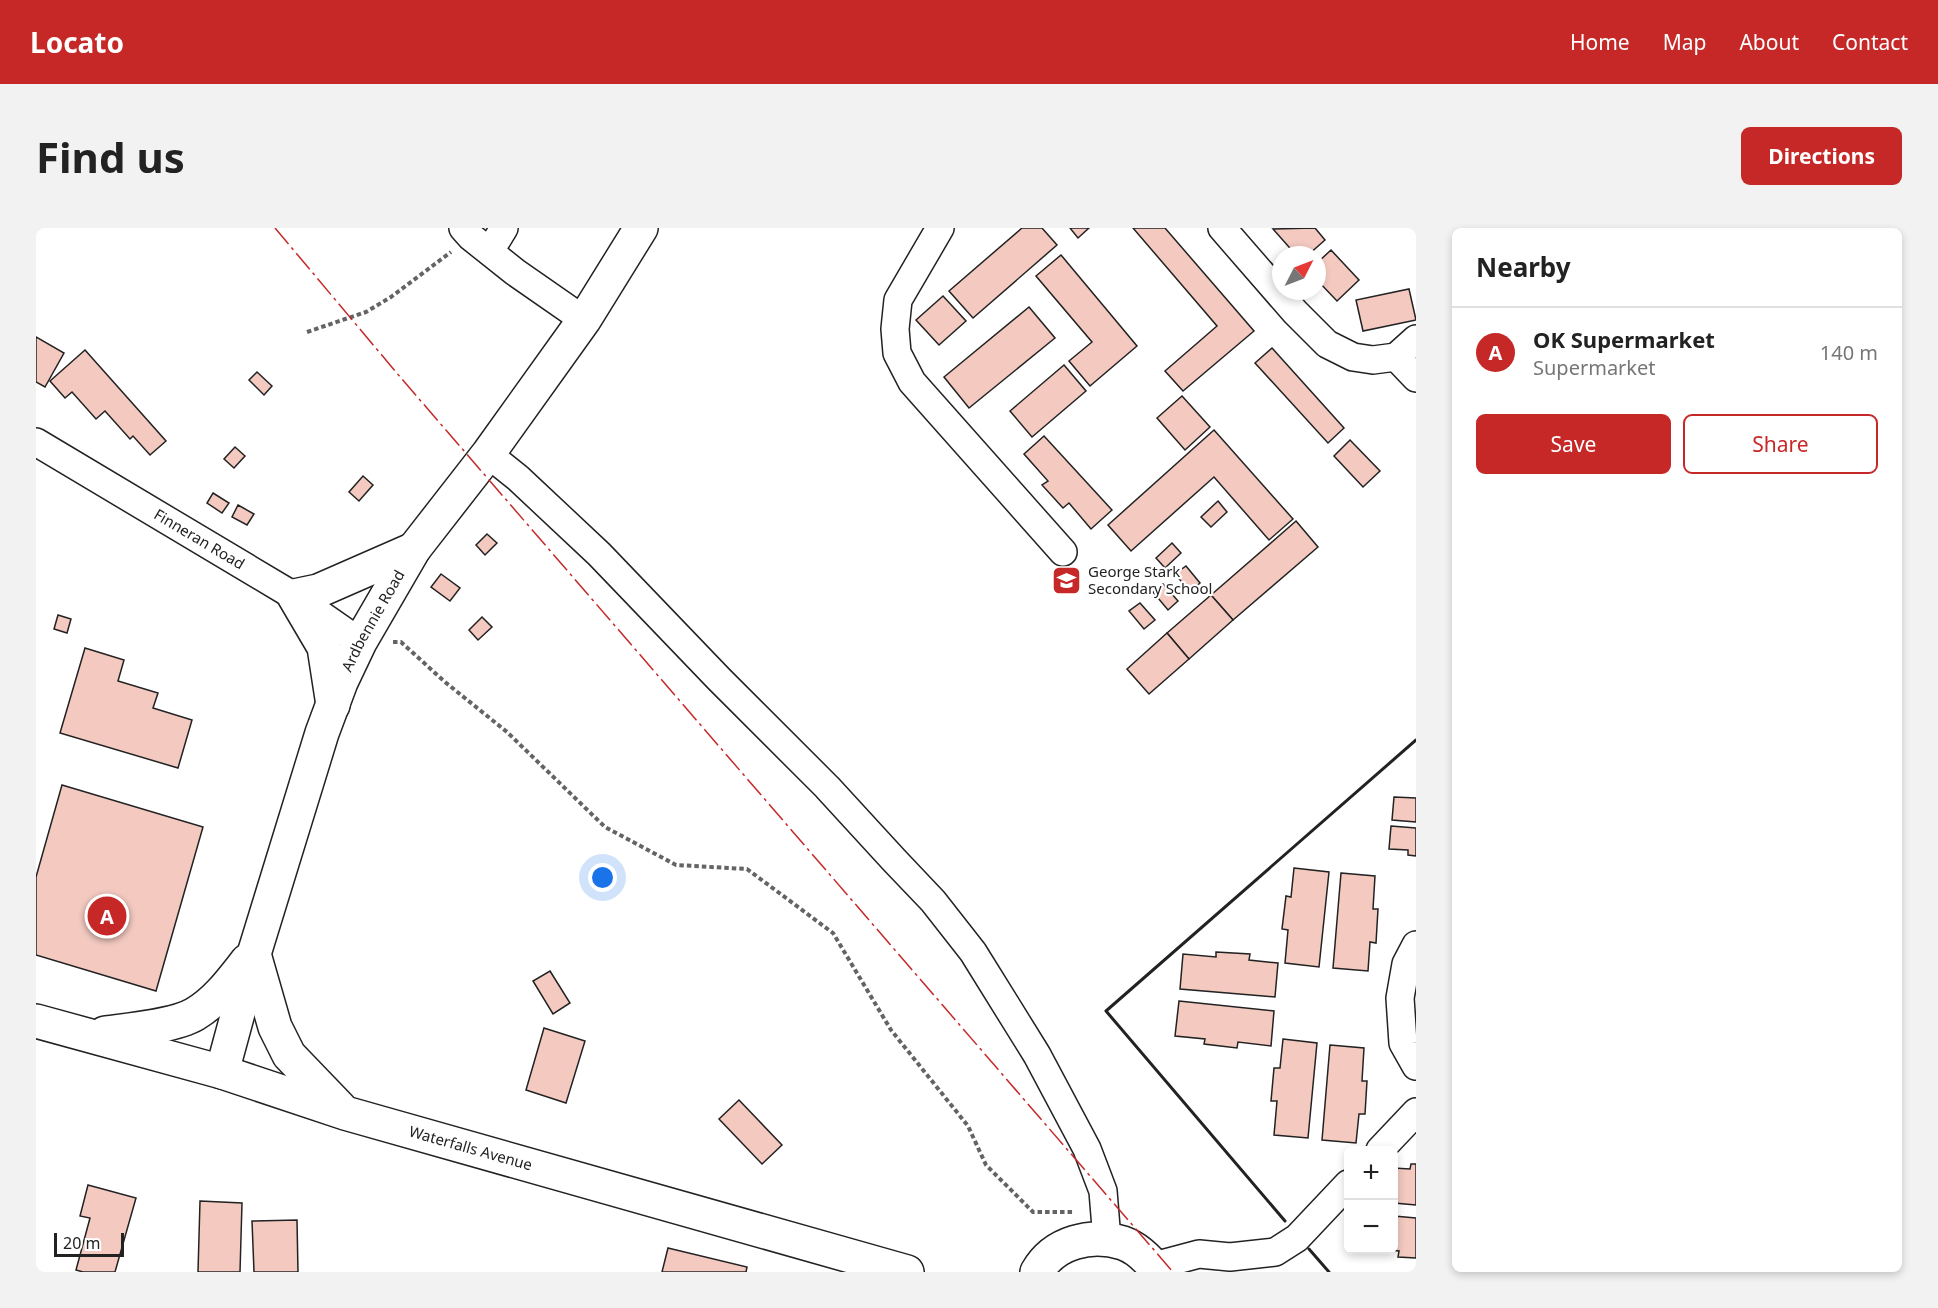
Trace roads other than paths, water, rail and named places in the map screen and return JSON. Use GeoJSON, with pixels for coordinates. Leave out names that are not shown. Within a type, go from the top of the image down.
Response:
{"type":"FeatureCollection","features":[{"type":"Feature","properties":{"kind":"main road","name":"Ardbennie Road"},"geometry":{"type":"LineString","coordinates":[[222,1072],[254,954],[333,705],[360,642],[414,549],[488,454],[584,320],[641,228]]}},
{"type":"Feature","properties":{"kind":"main road"},"geometry":{"type":"LineString","coordinates":[[333,705],[324,647],[294,596],[318,591],[414,549]]}},
{"type":"Feature","properties":{"kind":"main road"},"geometry":{"type":"LineString","coordinates":[[88,1036],[153,1027],[194,1015],[221,993],[254,954]]}},
{"type":"Feature","properties":{"kind":"main road"},"geometry":{"type":"LineString","coordinates":[[254,954],[275,1027],[288,1055],[345,1113]]}},
{"type":"Feature","properties":{"kind":"main road","name":"Waterfalls Avenue"},"geometry":{"type":"LineString","coordinates":[[36,1021],[222,1072],[345,1113],[907,1272]]}},
{"type":"Feature","properties":{"kind":"main road"},"geometry":{"type":"LineString","coordinates":[[1008,1272],[1039,1269],[1054,1252],[1070,1242],[1098,1240],[1124,1243],[1142,1253],[1156,1269]]}},
{"type":"Feature","properties":{"kind":"street"},"geometry":{"type":"LineString","coordinates":[[504,228],[475,239],[515,272],[584,320]]}},
{"type":"Feature","properties":{"kind":"street"},"geometry":{"type":"LineString","coordinates":[[940,228],[898,300],[895,329],[897,353],[912,382],[1063,552]]}},
{"type":"Feature","properties":{"kind":"street"},"geometry":{"type":"LineString","coordinates":[[1222,228],[1295,312],[1327,344],[1353,357],[1373,360],[1396,357],[1416,339]]}},
{"type":"Feature","properties":{"kind":"street"},"geometry":{"type":"LineString","coordinates":[[1396,357],[1416,378]]}},
{"type":"Feature","properties":{"kind":"street","name":"Finneran Road"},"geometry":{"type":"LineString","coordinates":[[36,442],[294,596],[360,642]]}},
{"type":"Feature","properties":{"kind":"street"},"geometry":{"type":"LineString","coordinates":[[488,454],[518,478],[599,554],[827,787],[933,901],[973,952],[1037,1055],[1087,1149],[1103,1191],[1098,1240]]}},
{"type":"Feature","properties":{"kind":"street"},"geometry":{"type":"LineString","coordinates":[[1416,945],[1406,964],[1400,998],[1403,1043],[1416,1066]]}},
{"type":"Feature","properties":{"kind":"street"},"geometry":{"type":"LineString","coordinates":[[1384,1146],[1416,1112]]}},
{"type":"Feature","properties":{"kind":"street"},"geometry":{"type":"LineString","coordinates":[[1156,1269],[1199,1254],[1220,1265],[1275,1252],[1297,1238],[1344,1188]]}},
{"type":"Feature","properties":{"kind":"place","name":"George Stark Secondary School"},"geometry":{"type":"Point","coordinates":[1067,581]}},
{"type":"Feature","properties":{"kind":"place","name":"OK Supermarket"},"geometry":{"type":"Point","coordinates":[107,916]}}]}
